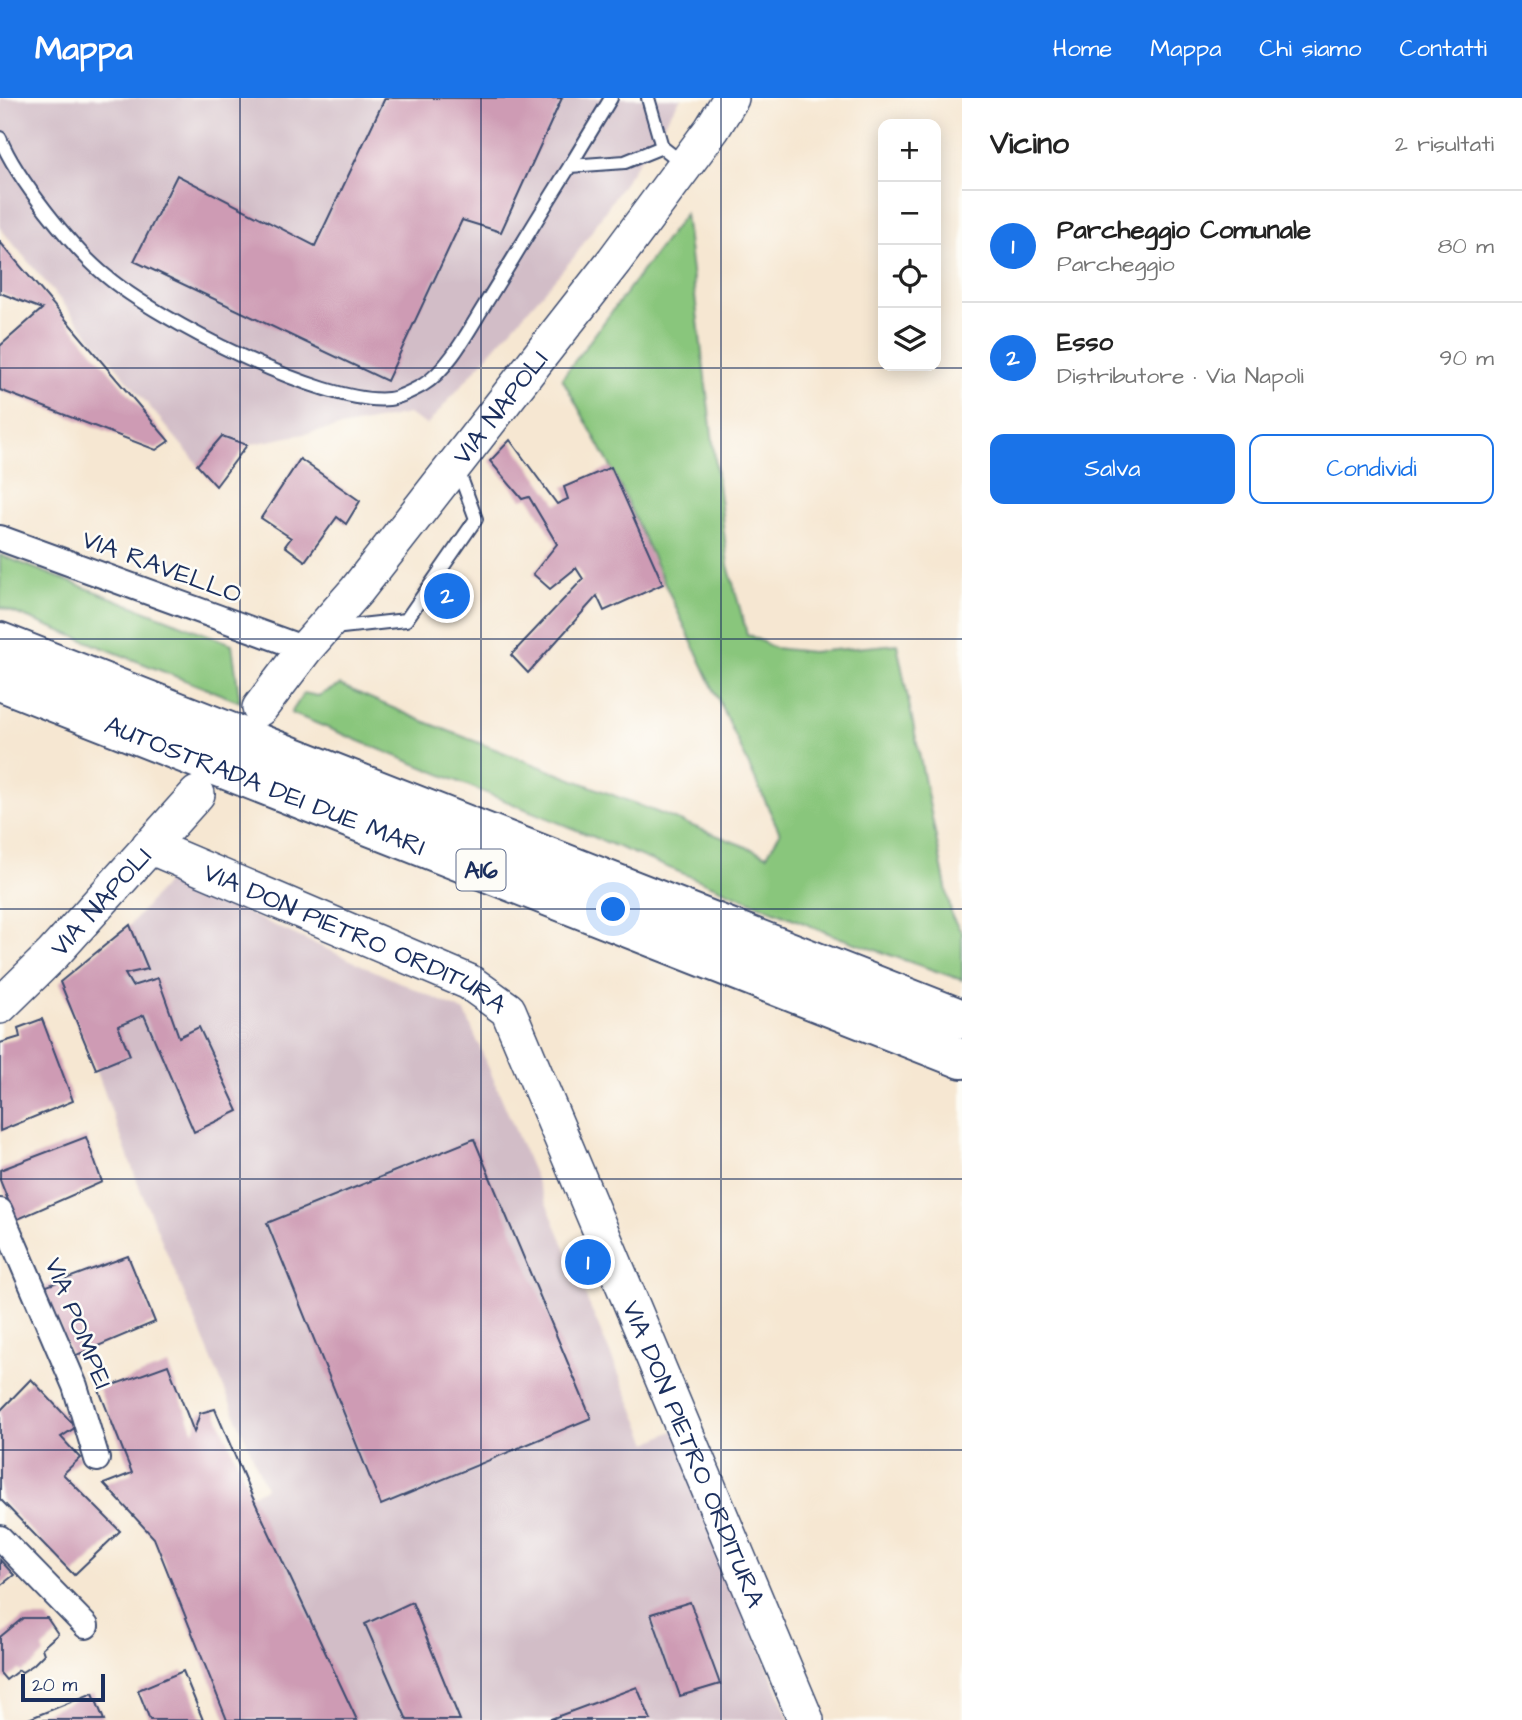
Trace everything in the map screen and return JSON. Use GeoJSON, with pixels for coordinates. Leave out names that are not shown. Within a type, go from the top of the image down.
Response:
{"type":"FeatureCollection","features":[{"type":"Feature","properties":{"kind":"highway","name":"AUTOSTRADA DEI DUE MARI"},"geometry":{"type":"LineString","coordinates":[[0,642],[962,1019]]}},
{"type":"Feature","properties":{"kind":"highway","name":"AUTOSTRADA DEI DUE MARI"},"geometry":{"type":"LineString","coordinates":[[0,681],[962,1059]]}},
{"type":"Feature","properties":{"kind":"main road","name":"VIA NAPOLI"},"geometry":{"type":"LineString","coordinates":[[260,708],[456,463],[673,156],[731,98]]}},
{"type":"Feature","properties":{"kind":"main road","name":"VIA NAPOLI"},"geometry":{"type":"LineString","coordinates":[[0,1006],[53,954],[197,794]]}},
{"type":"Feature","properties":{"kind":"main road","name":"VIA DON PIETRO ORDITURA"},"geometry":{"type":"LineString","coordinates":[[149,846],[469,982],[508,1010],[806,1720]]}},
{"type":"Feature","properties":{"kind":"street","name":"VIA RAVELLO"},"geometry":{"type":"LineString","coordinates":[[0,538],[313,639]]}},
{"type":"Feature","properties":{"kind":"street","name":"VIA POMPEI"},"geometry":{"type":"LineString","coordinates":[[0,1211],[75,1386],[97,1459]]}},
{"type":"Feature","properties":{"kind":"street"},"geometry":{"type":"LineString","coordinates":[[0,1538],[86,1626]]}},
{"type":"Feature","properties":{"kind":"lane"},"geometry":{"type":"LineString","coordinates":[[0,138],[48,213],[105,276],[160,313],[260,363],[324,389],[359,398],[391,399],[425,384],[457,349],[611,98]]}},
{"type":"Feature","properties":{"kind":"lane"},"geometry":{"type":"LineString","coordinates":[[570,166],[673,156],[648,98]]}},
{"type":"Feature","properties":{"kind":"lane"},"geometry":{"type":"LineString","coordinates":[[313,639],[406,620],[475,519],[456,463]]}},
{"type":"Feature","properties":{"kind":"shaded area"},"geometry":{"type":"Polygon","coordinates":[[[0,98],[681,98],[575,256],[427,425],[408,414],[247,445],[216,486],[0,228],[0,98]]]}},
{"type":"Feature","properties":{"kind":"shaded area"},"geometry":{"type":"Polygon","coordinates":[[[170,878],[465,1012],[648,1443],[675,1430],[789,1720],[227,1720],[154,1538],[266,1488],[140,1189],[96,1069],[60,982],[130,925],[170,878]]]}},
{"type":"Feature","properties":{"kind":"green space"},"geometry":{"type":"Polygon","coordinates":[[[685,214],[728,565],[747,634],[774,648],[812,652],[897,644],[952,917],[962,933],[962,980],[838,937],[291,713],[304,693],[318,696],[340,685],[423,721],[767,855],[780,833],[611,467],[562,378],[685,214]]]}},
{"type":"Feature","properties":{"kind":"green space"},"geometry":{"type":"Polygon","coordinates":[[[0,555],[232,644],[240,702],[0,607],[0,555]]]}},
{"type":"Feature","properties":{"kind":"building"},"geometry":{"type":"Polygon","coordinates":[[[385,98],[562,98],[501,232],[462,220],[387,381],[134,261],[177,175],[315,246],[385,98]]]}},
{"type":"Feature","properties":{"kind":"building"},"geometry":{"type":"Polygon","coordinates":[[[0,242],[169,441],[156,450],[0,390],[0,346],[42,309],[0,293],[0,242]]]}},
{"type":"Feature","properties":{"kind":"building"},"geometry":{"type":"Polygon","coordinates":[[[222,436],[247,445],[216,486],[197,465],[222,436]]]}},
{"type":"Feature","properties":{"kind":"building"},"geometry":{"type":"Polygon","coordinates":[[[510,440],[557,504],[568,499],[564,487],[611,467],[663,584],[604,611],[597,596],[528,673],[511,655],[583,579],[576,568],[550,589],[533,574],[557,544],[529,497],[522,499],[490,461],[510,440]]]}},
{"type":"Feature","properties":{"kind":"building"},"geometry":{"type":"Polygon","coordinates":[[[300,459],[360,501],[346,524],[337,517],[305,561],[285,546],[291,538],[261,518],[300,459]]]}},
{"type":"Feature","properties":{"kind":"building"},"geometry":{"type":"Polygon","coordinates":[[[130,925],[148,969],[125,974],[132,986],[158,978],[179,1037],[199,1027],[238,1111],[194,1132],[144,1015],[118,1026],[130,1055],[96,1069],[60,982],[130,925]]]}},
{"type":"Feature","properties":{"kind":"building"},"geometry":{"type":"Polygon","coordinates":[[[42,1019],[73,1101],[0,1131],[0,1043],[20,1037],[18,1028],[42,1019]]]}},
{"type":"Feature","properties":{"kind":"building"},"geometry":{"type":"Polygon","coordinates":[[[86,1137],[102,1182],[16,1220],[0,1180],[0,1170],[86,1137]]]}},
{"type":"Feature","properties":{"kind":"building"},"geometry":{"type":"Polygon","coordinates":[[[474,1139],[591,1418],[381,1505],[267,1223],[474,1139]]]}},
{"type":"Feature","properties":{"kind":"building"},"geometry":{"type":"Polygon","coordinates":[[[128,1256],[155,1322],[72,1357],[44,1287],[128,1256]]]}},
{"type":"Feature","properties":{"kind":"building"},"geometry":{"type":"Polygon","coordinates":[[[168,1365],[194,1432],[200,1413],[215,1409],[252,1496],[357,1720],[227,1720],[154,1538],[104,1484],[132,1473],[99,1390],[168,1365]]]}},
{"type":"Feature","properties":{"kind":"building"},"geometry":{"type":"Polygon","coordinates":[[[31,1379],[76,1427],[61,1437],[80,1458],[63,1474],[120,1531],[74,1575],[0,1499],[0,1411],[31,1379]]]}},
{"type":"Feature","properties":{"kind":"building"},"geometry":{"type":"Polygon","coordinates":[[[0,1560],[14,1575],[0,1586],[0,1560]]]}},
{"type":"Feature","properties":{"kind":"building"},"geometry":{"type":"Polygon","coordinates":[[[412,1602],[460,1720],[407,1720],[365,1624],[412,1602]]]}},
{"type":"Feature","properties":{"kind":"building"},"geometry":{"type":"Polygon","coordinates":[[[690,1602],[720,1684],[680,1696],[651,1614],[690,1602]]]}},
{"type":"Feature","properties":{"kind":"building"},"geometry":{"type":"Polygon","coordinates":[[[23,1618],[47,1618],[58,1634],[42,1648],[44,1654],[33,1665],[22,1672],[19,1670],[6,1680],[0,1673],[0,1637],[23,1618]]]}},
{"type":"Feature","properties":{"kind":"building"},"geometry":{"type":"Polygon","coordinates":[[[183,1671],[203,1720],[150,1720],[138,1690],[183,1671]]]}},
{"type":"Feature","properties":{"kind":"building"},"geometry":{"type":"Polygon","coordinates":[[[637,1687],[651,1720],[548,1720],[637,1687]]]}},
{"type":"Feature","properties":{"kind":"building"},"geometry":{"type":"Polygon","coordinates":[[[93,1693],[104,1720],[26,1720],[93,1693]]]}},
{"type":"Feature","properties":{"kind":"place","name":"Esso"},"geometry":{"type":"Point","coordinates":[447,596]}},
{"type":"Feature","properties":{"kind":"place","name":"Parcheggio Comunale"},"geometry":{"type":"Point","coordinates":[588,1262]}}]}
